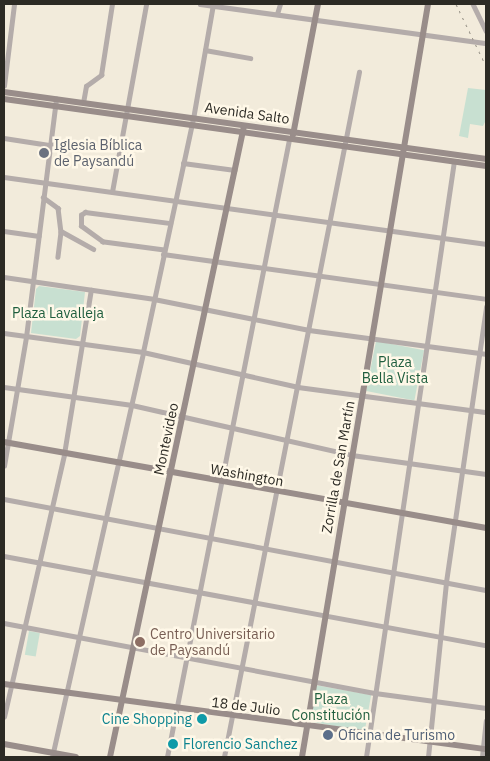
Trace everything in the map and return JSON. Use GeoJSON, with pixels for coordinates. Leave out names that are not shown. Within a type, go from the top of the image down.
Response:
{"type":"FeatureCollection","features":[{"type":"Feature","properties":{"kind":"street"},"geometry":{"type":"LineString","coordinates":[[4,86],[14,4]]}},
{"type":"Feature","properties":{"kind":"street"},"geometry":{"type":"LineString","coordinates":[[81,105],[86,86],[101,75],[112,4]]}},
{"type":"Feature","properties":{"kind":"street"},"geometry":{"type":"LineString","coordinates":[[112,192],[146,4]]}},
{"type":"Feature","properties":{"kind":"street"},"geometry":{"type":"LineString","coordinates":[[200,4],[486,43]]}},
{"type":"Feature","properties":{"kind":"street"},"geometry":{"type":"LineString","coordinates":[[277,14],[280,4]]}},
{"type":"Feature","properties":{"kind":"street"},"geometry":{"type":"LineString","coordinates":[[167,757],[202,593],[275,214],[292,140],[288,132],[318,4]]}},
{"type":"Feature","properties":{"kind":"street","name":"Zorrilla de San Martín"},"geometry":{"type":"LineString","coordinates":[[302,757],[324,615],[372,338],[388,230],[428,4]]}},
{"type":"Feature","properties":{"kind":"street"},"geometry":{"type":"LineString","coordinates":[[473,4],[486,31]]}},
{"type":"Feature","properties":{"kind":"street"},"geometry":{"type":"LineString","coordinates":[[52,755],[132,405],[192,122],[213,5]]}},
{"type":"Feature","properties":{"kind":"street"},"geometry":{"type":"LineString","coordinates":[[205,50],[250,58]]}},
{"type":"Feature","properties":{"kind":"street"},"geometry":{"type":"LineString","coordinates":[[224,757],[346,147],[359,72]]}},
{"type":"Feature","properties":{"kind":"street","name":"Avenida Salto"},"geometry":{"type":"LineString","coordinates":[[4,92],[56,103]]}},
{"type":"Feature","properties":{"kind":"street","name":"Avenida Salto"},"geometry":{"type":"LineString","coordinates":[[4,99],[81,105],[192,122],[243,133],[402,155],[486,159]]}},
{"type":"Feature","properties":{"kind":"street"},"geometry":{"type":"LineString","coordinates":[[4,466],[6,443],[26,337],[56,103]]}},
{"type":"Feature","properties":{"kind":"street","name":"Avenida Salto"},"geometry":{"type":"LineString","coordinates":[[192,122],[244,126],[403,147],[486,166]]}},
{"type":"Feature","properties":{"kind":"street","name":"Montevideo"},"geometry":{"type":"LineString","coordinates":[[110,757],[135,647],[214,262],[244,126]]}},
{"type":"Feature","properties":{"kind":"street"},"geometry":{"type":"LineString","coordinates":[[318,143],[320,136]]}},
{"type":"Feature","properties":{"kind":"street"},"geometry":{"type":"LineString","coordinates":[[4,138],[50,145]]}},
{"type":"Feature","properties":{"kind":"street"},"geometry":{"type":"LineString","coordinates":[[366,757],[368,735],[396,573],[433,292],[454,158]]}},
{"type":"Feature","properties":{"kind":"street"},"geometry":{"type":"LineString","coordinates":[[183,163],[235,170]]}},
{"type":"Feature","properties":{"kind":"street"},"geometry":{"type":"LineString","coordinates":[[4,177],[486,244]]}},
{"type":"Feature","properties":{"kind":"street"},"geometry":{"type":"LineString","coordinates":[[44,197],[58,208],[61,231],[58,257]]}},
{"type":"Feature","properties":{"kind":"street"},"geometry":{"type":"LineString","coordinates":[[170,223],[85,212],[82,215],[81,226],[103,242],[214,262],[486,299]]}},
{"type":"Feature","properties":{"kind":"street"},"geometry":{"type":"LineString","coordinates":[[4,231],[39,236]]}},
{"type":"Feature","properties":{"kind":"street"},"geometry":{"type":"LineString","coordinates":[[61,231],[93,249]]}},
{"type":"Feature","properties":{"kind":"street"},"geometry":{"type":"LineString","coordinates":[[4,277],[205,308],[309,330],[486,354]]}},
{"type":"Feature","properties":{"kind":"street"},"geometry":{"type":"LineString","coordinates":[[4,717],[53,508],[75,397],[91,290]]}},
{"type":"Feature","properties":{"kind":"street"},"geometry":{"type":"LineString","coordinates":[[428,757],[446,582],[486,307]]}},
{"type":"Feature","properties":{"kind":"street"},"geometry":{"type":"LineString","coordinates":[[4,333],[143,352],[298,387],[486,412]]}},
{"type":"Feature","properties":{"kind":"street"},"geometry":{"type":"LineString","coordinates":[[4,387],[132,405],[352,455],[486,474]]}},
{"type":"Feature","properties":{"kind":"street","name":"Washington"},"geometry":{"type":"LineString","coordinates":[[6,443],[277,493],[486,528]]}},
{"type":"Feature","properties":{"kind":"street"},"geometry":{"type":"LineString","coordinates":[[4,499],[486,590]]}},
{"type":"Feature","properties":{"kind":"street"},"geometry":{"type":"LineString","coordinates":[[4,556],[486,646]]}},
{"type":"Feature","properties":{"kind":"street"},"geometry":{"type":"LineString","coordinates":[[4,623],[376,692],[433,702],[486,708]]}},
{"type":"Feature","properties":{"kind":"street","name":"18 de Julio"},"geometry":{"type":"LineString","coordinates":[[4,684],[122,703],[485,749]]}},
{"type":"Feature","properties":{"kind":"street"},"geometry":{"type":"LineString","coordinates":[[482,757],[485,749],[486,721]]}},
{"type":"Feature","properties":{"kind":"street"},"geometry":{"type":"LineString","coordinates":[[4,744],[52,755],[76,757]]}},
{"type":"Feature","properties":{"kind":"green space"},"geometry":{"type":"Polygon","coordinates":[[[468,88],[486,90],[486,120],[483,126],[470,124],[468,138],[459,136],[468,88]]]}},
{"type":"Feature","properties":{"kind":"green space","name":"Plaza Lavalleja"},"geometry":{"type":"Polygon","coordinates":[[[39,286],[85,292],[80,336],[76,339],[31,333],[36,289],[39,286]]]}},
{"type":"Feature","properties":{"kind":"green space","name":"Plaza Bella Vista"},"geometry":{"type":"Polygon","coordinates":[[[376,341],[424,350],[414,400],[366,391],[376,341]]]}},
{"type":"Feature","properties":{"kind":"green space"},"geometry":{"type":"Polygon","coordinates":[[[29,631],[40,633],[36,657],[25,655],[29,631]]]}},
{"type":"Feature","properties":{"kind":"green space","name":"Plaza Constitución"},"geometry":{"type":"Polygon","coordinates":[[[315,685],[371,695],[365,731],[309,721],[315,685]]]}},
{"type":"Feature","properties":{"kind":"railway"},"geometry":{"type":"LineString","coordinates":[[456,4],[486,66]]}},
{"type":"Feature","properties":{"kind":"place","name":"Iglesia Bíblica de Paysandú"},"geometry":{"type":"Point","coordinates":[44,153]}},
{"type":"Feature","properties":{"kind":"place","name":"Centro Universitario de Paysandú"},"geometry":{"type":"Point","coordinates":[140,642]}},
{"type":"Feature","properties":{"kind":"place","name":"Cine Shopping"},"geometry":{"type":"Point","coordinates":[202,719]}},
{"type":"Feature","properties":{"kind":"place","name":"Oficina de Turismo"},"geometry":{"type":"Point","coordinates":[328,735]}},
{"type":"Feature","properties":{"kind":"place","name":"Florencio Sanchez"},"geometry":{"type":"Point","coordinates":[173,744]}}]}
